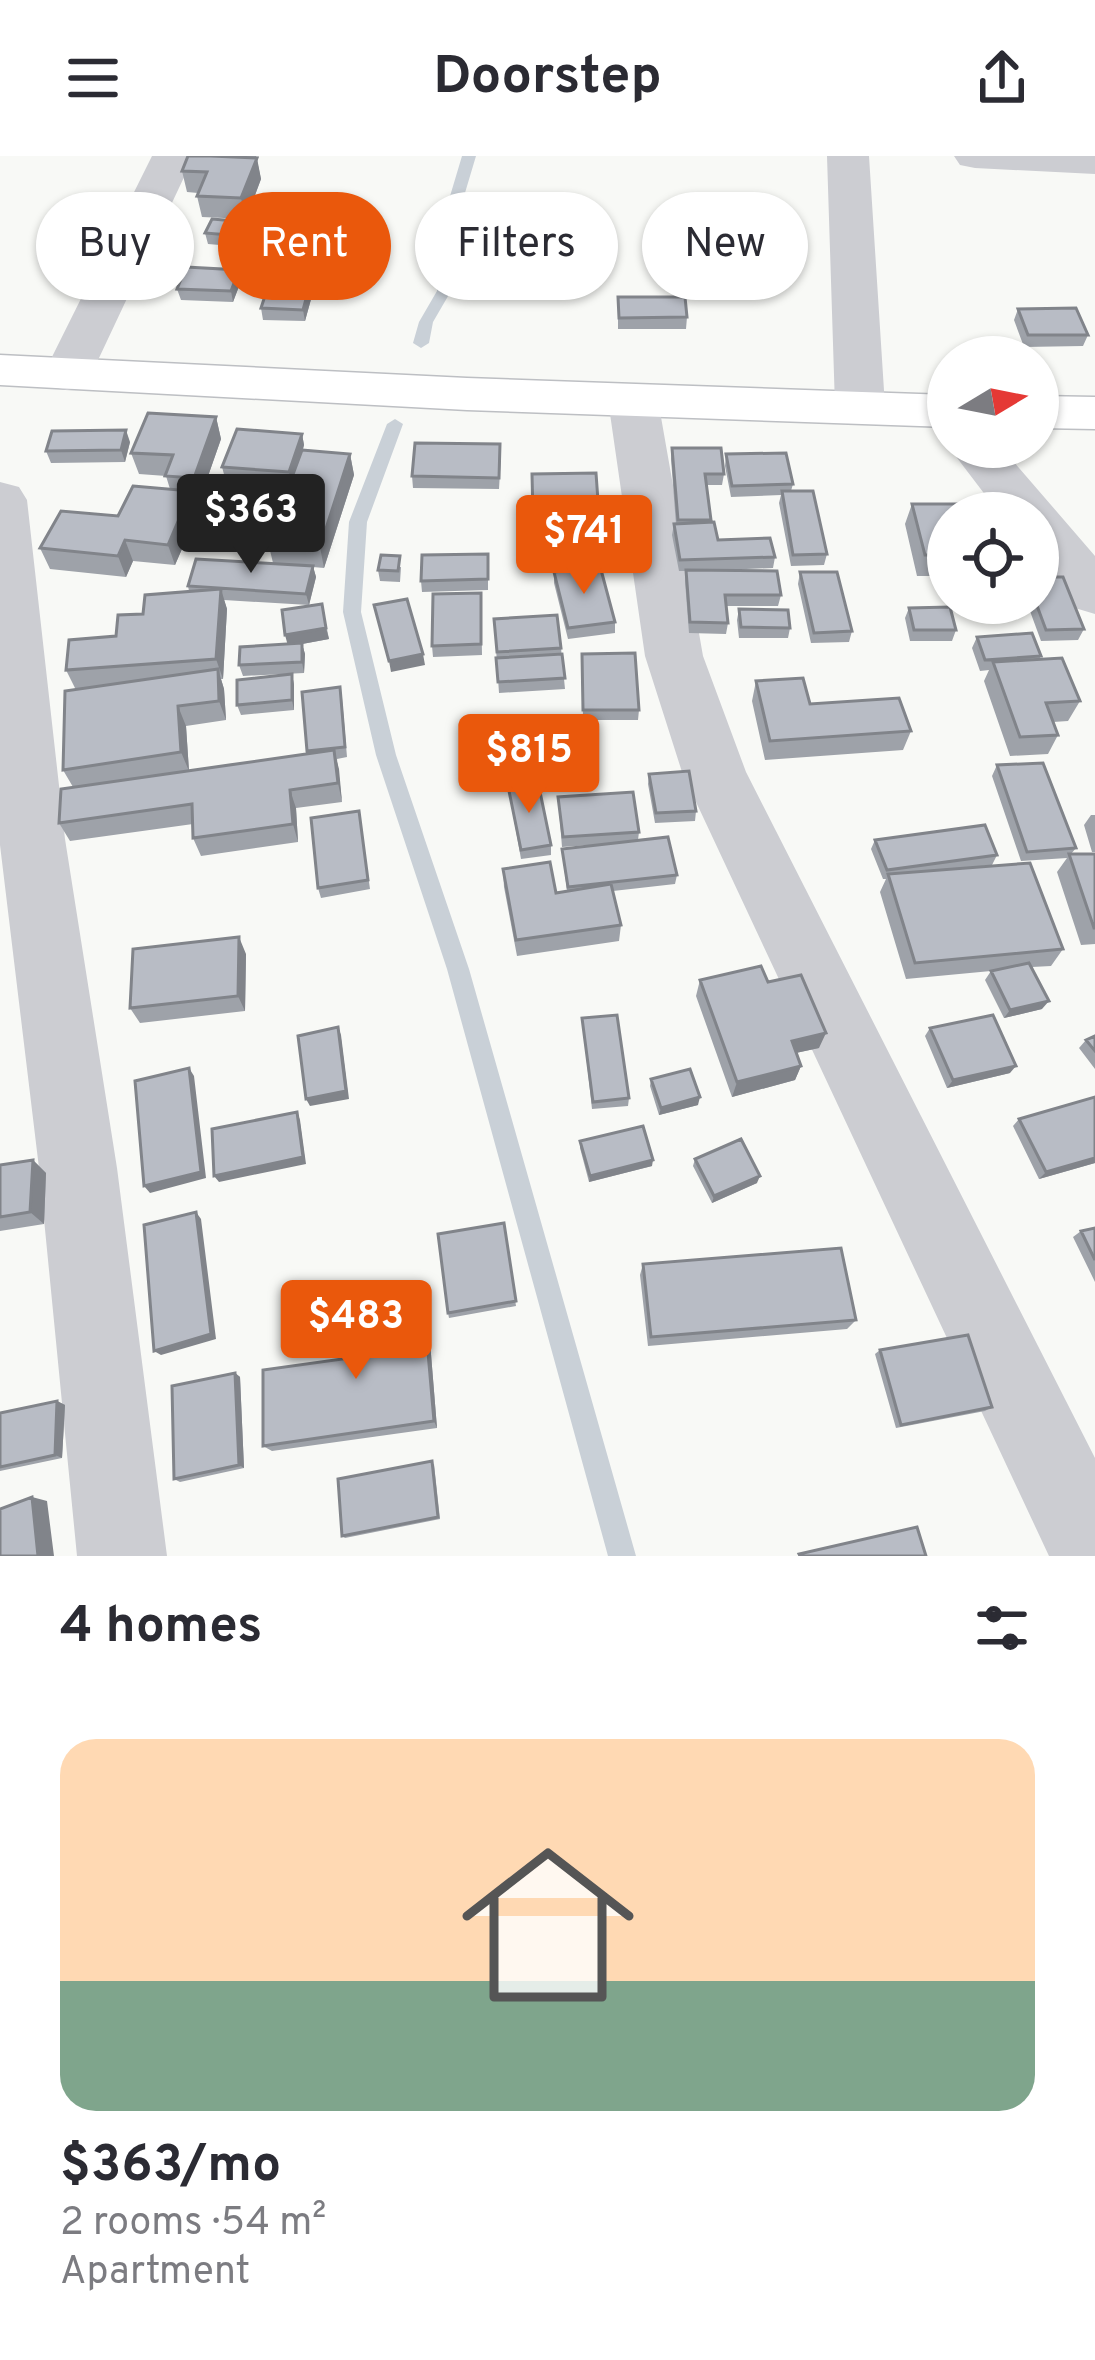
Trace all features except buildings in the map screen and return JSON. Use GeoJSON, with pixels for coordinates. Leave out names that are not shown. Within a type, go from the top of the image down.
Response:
{"type":"FeatureCollection","features":[{"type":"Feature","properties":{"kind":"highway"},"geometry":{"type":"LineString","coordinates":[[0,370],[860,406],[927,417]]}},
{"type":"Feature","properties":{"kind":"highway"},"geometry":{"type":"LineString","coordinates":[[1059,412],[1095,413]]}},
{"type":"Feature","properties":{"kind":"street"},"geometry":{"type":"LineString","coordinates":[[68,375],[173,156]]}},
{"type":"Feature","properties":{"kind":"street"},"geometry":{"type":"LineString","coordinates":[[848,156],[860,406]]}},
{"type":"Feature","properties":{"kind":"street"},"geometry":{"type":"LineString","coordinates":[[975,156],[1095,162]]}},
{"type":"Feature","properties":{"kind":"street"},"geometry":{"type":"LineString","coordinates":[[633,400],[674,656],[714,772],[1095,1553]]}},
{"type":"Feature","properties":{"kind":"street"},"geometry":{"type":"LineString","coordinates":[[991,468],[1011,492]]}},
{"type":"Feature","properties":{"kind":"street"},"geometry":{"type":"LineString","coordinates":[[0,500],[32,838],[78,1168],[122,1556]]}},
{"type":"Feature","properties":{"kind":"street"},"geometry":{"type":"LineString","coordinates":[[1059,550],[1095,594]]}},
{"type":"Feature","properties":{"kind":"waterway"},"geometry":{"type":"LineString","coordinates":[[421,343],[426,322],[444,291],[446,233],[469,156]]}},
{"type":"Feature","properties":{"kind":"waterway"},"geometry":{"type":"LineString","coordinates":[[395,424],[358,522],[352,612],[386,755],[458,969],[622,1556]]}}]}
